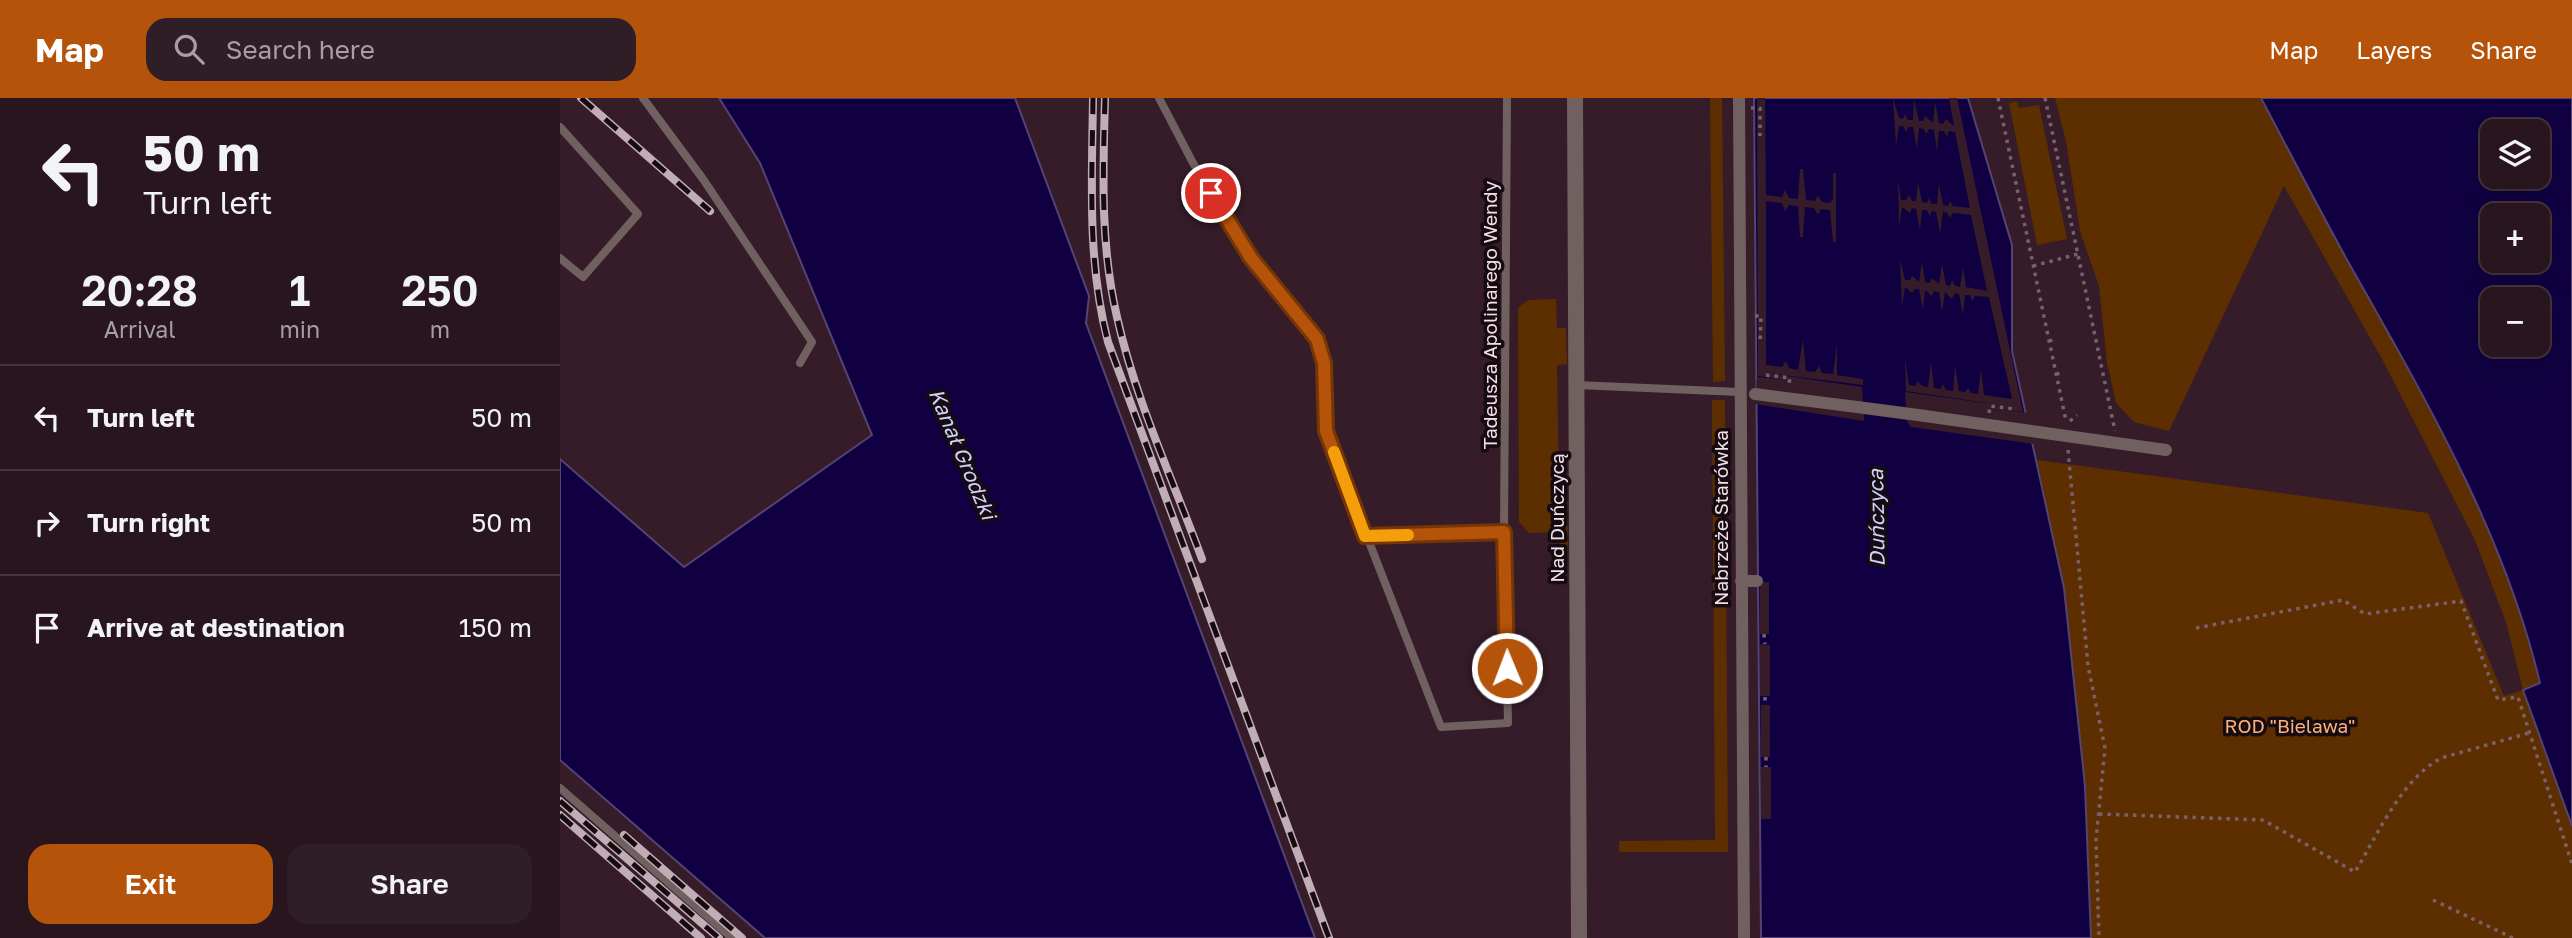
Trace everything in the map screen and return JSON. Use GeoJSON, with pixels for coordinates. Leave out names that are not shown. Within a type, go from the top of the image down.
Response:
{"type":"FeatureCollection","features":[{"type":"Feature","properties":{"kind":"street","name":"Nad Duńczycą"},"geometry":{"type":"LineString","coordinates":[[1575,98],[1579,938]]}},
{"type":"Feature","properties":{"kind":"street","name":"Nabrzeże Starówka"},"geometry":{"type":"LineString","coordinates":[[1739,98],[1744,938]]}},
{"type":"Feature","properties":{"kind":"street"},"geometry":{"type":"LineString","coordinates":[[1739,391],[2166,450]]}},
{"type":"Feature","properties":{"kind":"street"},"geometry":{"type":"LineString","coordinates":[[1741,581],[1757,581]]}},
{"type":"Feature","properties":{"kind":"lane"},"geometry":{"type":"LineString","coordinates":[[643,98],[703,179],[812,342],[800,363]]}},
{"type":"Feature","properties":{"kind":"lane"},"geometry":{"type":"LineString","coordinates":[[1159,98],[1193,163],[1251,258],[1317,339],[1324,363],[1326,431],[1365,536],[1504,532]]}},
{"type":"Feature","properties":{"kind":"lane","name":"Tadeusza Apolinarego Wendy"},"geometry":{"type":"LineString","coordinates":[[1365,536],[1441,727],[1508,723],[1504,532],[1507,98]]}},
{"type":"Feature","properties":{"kind":"lane"},"geometry":{"type":"LineString","coordinates":[[560,127],[638,214],[583,277],[560,258]]}},
{"type":"Feature","properties":{"kind":"lane"},"geometry":{"type":"LineString","coordinates":[[1577,385],[1739,391]]}},
{"type":"Feature","properties":{"kind":"lane"},"geometry":{"type":"LineString","coordinates":[[560,788],[732,938]]}},
{"type":"Feature","properties":{"kind":"path"},"geometry":{"type":"LineString","coordinates":[[1998,98],[2067,424],[2077,415]]}},
{"type":"Feature","properties":{"kind":"path"},"geometry":{"type":"LineString","coordinates":[[2045,98],[2118,443]]}},
{"type":"Feature","properties":{"kind":"path"},"geometry":{"type":"LineString","coordinates":[[1753,108],[1760,108],[1760,136]]}},
{"type":"Feature","properties":{"kind":"path"},"geometry":{"type":"LineString","coordinates":[[2033,266],[2078,254]]}},
{"type":"Feature","properties":{"kind":"path"},"geometry":{"type":"LineString","coordinates":[[1754,316],[1761,316],[1760,344]]}},
{"type":"Feature","properties":{"kind":"path"},"geometry":{"type":"LineString","coordinates":[[2087,333],[2094,331]]}},
{"type":"Feature","properties":{"kind":"path"},"geometry":{"type":"LineString","coordinates":[[2049,341],[2057,339]]}},
{"type":"Feature","properties":{"kind":"path"},"geometry":{"type":"LineString","coordinates":[[2056,374],[2064,373]]}},
{"type":"Feature","properties":{"kind":"path"},"geometry":{"type":"LineString","coordinates":[[1766,375],[1790,379],[1789,386]]}},
{"type":"Feature","properties":{"kind":"path"},"geometry":{"type":"LineString","coordinates":[[1989,414],[1990,406],[2015,409]]}},
{"type":"Feature","properties":{"kind":"path"},"geometry":{"type":"LineString","coordinates":[[2069,436],[2067,463],[2088,666],[2105,748],[2099,814],[2099,938]]}},
{"type":"Feature","properties":{"kind":"path"},"geometry":{"type":"LineString","coordinates":[[2196,628],[2343,600],[2365,614],[2461,601],[2498,700],[2518,697],[2572,864]]}},
{"type":"Feature","properties":{"kind":"path"},"geometry":{"type":"LineString","coordinates":[[1764,634],[1765,645]]}},
{"type":"Feature","properties":{"kind":"path"},"geometry":{"type":"LineString","coordinates":[[1765,696],[1765,705]]}},
{"type":"Feature","properties":{"kind":"path"},"geometry":{"type":"LineString","coordinates":[[2099,814],[2263,820],[2355,872],[2392,812],[2429,765],[2441,758],[2529,733]]}},
{"type":"Feature","properties":{"kind":"path"},"geometry":{"type":"LineString","coordinates":[[1766,757],[1766,767]]}},
{"type":"Feature","properties":{"kind":"path"},"geometry":{"type":"LineString","coordinates":[[2433,900],[2513,938]]}},
{"type":"Feature","properties":{"kind":"green space"},"geometry":{"type":"Polygon","coordinates":[[[1710,98],[1722,98],[1725,381],[1713,382],[1710,98]]]}},
{"type":"Feature","properties":{"kind":"green space"},"geometry":{"type":"Polygon","coordinates":[[[2055,98],[2261,98],[2458,464],[2505,571],[2540,683],[2523,690],[2506,622],[2475,540],[2381,357],[2284,186],[2169,431],[2134,422],[2116,403],[2107,363],[2099,286],[2080,231],[2066,141],[2055,98]]]}},
{"type":"Feature","properties":{"kind":"green space"},"geometry":{"type":"Polygon","coordinates":[[[2017,101],[2019,108],[2039,105],[2067,239],[2037,245],[2009,103],[2017,101]]]}},
{"type":"Feature","properties":{"kind":"green space"},"geometry":{"type":"Polygon","coordinates":[[[1556,299],[1557,328],[1566,328],[1567,364],[1557,365],[1559,490],[1567,495],[1568,551],[1562,551],[1557,532],[1529,533],[1519,522],[1518,308],[1528,300],[1556,299]]]}},
{"type":"Feature","properties":{"kind":"green space"},"geometry":{"type":"Polygon","coordinates":[[[1712,400],[1725,400],[1728,852],[1619,852],[1619,841],[1715,840],[1712,400]]]}},
{"type":"Feature","properties":{"kind":"green space","name":"ROD \"Bielawa\""},"geometry":{"type":"Polygon","coordinates":[[[2037,460],[2428,513],[2504,696],[2523,690],[2572,826],[2572,938],[2065,938],[2044,493],[2037,460]]]}},
{"type":"Feature","properties":{"kind":"water","name":"Kanał Grodzki"},"geometry":{"type":"Polygon","coordinates":[[[719,98],[1015,98],[1089,296],[1086,323],[1315,938],[765,938],[560,760],[560,459],[684,567],[872,435],[760,163],[719,98]]]}},
{"type":"Feature","properties":{"kind":"water","name":"Duńczyca"},"geometry":{"type":"Polygon","coordinates":[[[1754,98],[1968,98],[2012,245],[2012,351],[2064,588],[2085,786],[2091,938],[1761,938],[1754,98]]]}},
{"type":"Feature","properties":{"kind":"water"},"geometry":{"type":"Polygon","coordinates":[[[2261,98],[2572,98],[2572,826],[2523,690],[2540,683],[2505,571],[2458,464],[2261,98]]]}},
{"type":"Feature","properties":{"kind":"pier"},"geometry":{"type":"Polygon","coordinates":[[[1757,98],[1765,98],[1766,195],[1782,197],[1785,190],[1789,198],[1798,199],[1800,169],[1803,169],[1806,200],[1815,201],[1818,195],[1822,202],[1830,203],[1833,199],[1833,173],[1836,173],[1836,242],[1833,242],[1830,210],[1821,209],[1818,215],[1814,208],[1805,207],[1803,237],[1800,237],[1798,206],[1789,205],[1785,211],[1782,203],[1766,201],[1766,365],[1782,367],[1786,361],[1789,368],[1798,370],[1803,340],[1806,371],[1815,372],[1819,366],[1822,373],[1833,374],[1837,344],[1837,375],[1863,379],[1863,385],[1766,373],[1862,387],[1863,402],[1906,407],[1905,392],[2014,407],[1906,391],[1905,359],[1909,385],[1915,386],[1918,381],[1922,386],[1928,387],[1931,362],[1934,388],[1941,389],[1943,384],[1946,390],[1953,391],[1955,366],[1959,391],[1965,392],[1968,388],[1971,393],[1978,394],[1981,369],[1984,395],[2012,399],[1989,297],[1975,296],[1972,301],[1970,295],[1965,295],[1963,315],[1959,294],[1955,293],[1952,299],[1945,292],[1942,312],[1939,292],[1934,291],[1932,296],[1925,290],[1923,310],[1919,289],[1912,293],[1905,287],[1902,307],[1900,259],[1905,280],[1910,280],[1912,276],[1919,282],[1922,262],[1925,282],[1930,283],[1932,278],[1939,284],[1942,264],[1946,285],[1950,286],[1952,280],[1955,286],[1960,287],[1963,267],[1966,287],[1987,291],[1971,215],[1953,213],[1950,218],[1943,212],[1940,233],[1936,212],[1932,211],[1930,216],[1927,210],[1922,210],[1920,230],[1916,209],[1912,208],[1910,213],[1902,207],[1899,227],[1898,179],[1901,200],[1906,200],[1909,195],[1912,201],[1916,201],[1918,182],[1922,202],[1927,203],[1929,198],[1932,204],[1937,204],[1939,184],[1943,205],[1948,206],[1950,201],[1953,206],[1970,208],[1955,132],[1949,131],[1947,137],[1944,131],[1939,131],[1937,151],[1934,130],[1929,129],[1926,134],[1924,129],[1919,128],[1917,149],[1913,127],[1908,127],[1906,132],[1903,126],[1899,126],[1896,146],[1893,98],[1899,118],[1903,119],[1905,114],[1908,120],[1913,120],[1914,100],[1919,121],[1923,121],[1925,116],[1933,123],[1935,102],[1939,123],[1943,124],[1946,119],[1954,126],[1949,98],[1957,98],[2023,412],[1990,409],[2028,413],[2034,444],[1911,427],[1906,420],[1864,414],[1864,421],[1755,404],[1757,377],[1788,380],[1758,376],[1757,98]]]}},
{"type":"Feature","properties":{"kind":"pier"},"geometry":{"type":"Polygon","coordinates":[[[1760,582],[1769,582],[1769,634],[1760,634],[1760,582]]]}},
{"type":"Feature","properties":{"kind":"pier"},"geometry":{"type":"Polygon","coordinates":[[[1760,644],[1770,645],[1770,696],[1760,696],[1760,644]]]}},
{"type":"Feature","properties":{"kind":"pier"},"geometry":{"type":"Polygon","coordinates":[[[1761,705],[1770,705],[1770,757],[1761,757],[1761,705]]]}},
{"type":"Feature","properties":{"kind":"pier"},"geometry":{"type":"Polygon","coordinates":[[[1761,767],[1771,767],[1771,819],[1761,819],[1761,767]]]}},
{"type":"Feature","properties":{"kind":"railway"},"geometry":{"type":"LineString","coordinates":[[581,98],[710,211]]}},
{"type":"Feature","properties":{"kind":"railway"},"geometry":{"type":"LineString","coordinates":[[1093,98],[1094,251],[1101,312],[1108,342],[1329,938]]}},
{"type":"Feature","properties":{"kind":"railway"},"geometry":{"type":"LineString","coordinates":[[1105,98],[1105,235],[1117,317],[1144,409],[1202,559]]}},
{"type":"Feature","properties":{"kind":"railway"},"geometry":{"type":"LineString","coordinates":[[560,801],[719,938]]}},
{"type":"Feature","properties":{"kind":"railway"},"geometry":{"type":"LineString","coordinates":[[560,815],[701,938]]}},
{"type":"Feature","properties":{"kind":"railway"},"geometry":{"type":"LineString","coordinates":[[624,835],[742,938]]}},
{"type":"Feature","properties":{"kind":"slow traffic"},"geometry":{"type":"LineString","coordinates":[[1334,452],[1365,536],[1408,535]]}},
{"type":"Feature","properties":{"kind":"route"},"geometry":{"type":"LineString","coordinates":[[1211,193],[1251,258],[1299,314],[1322,350],[1326,431],[1365,536],[1504,532],[1507,668]]}}]}
